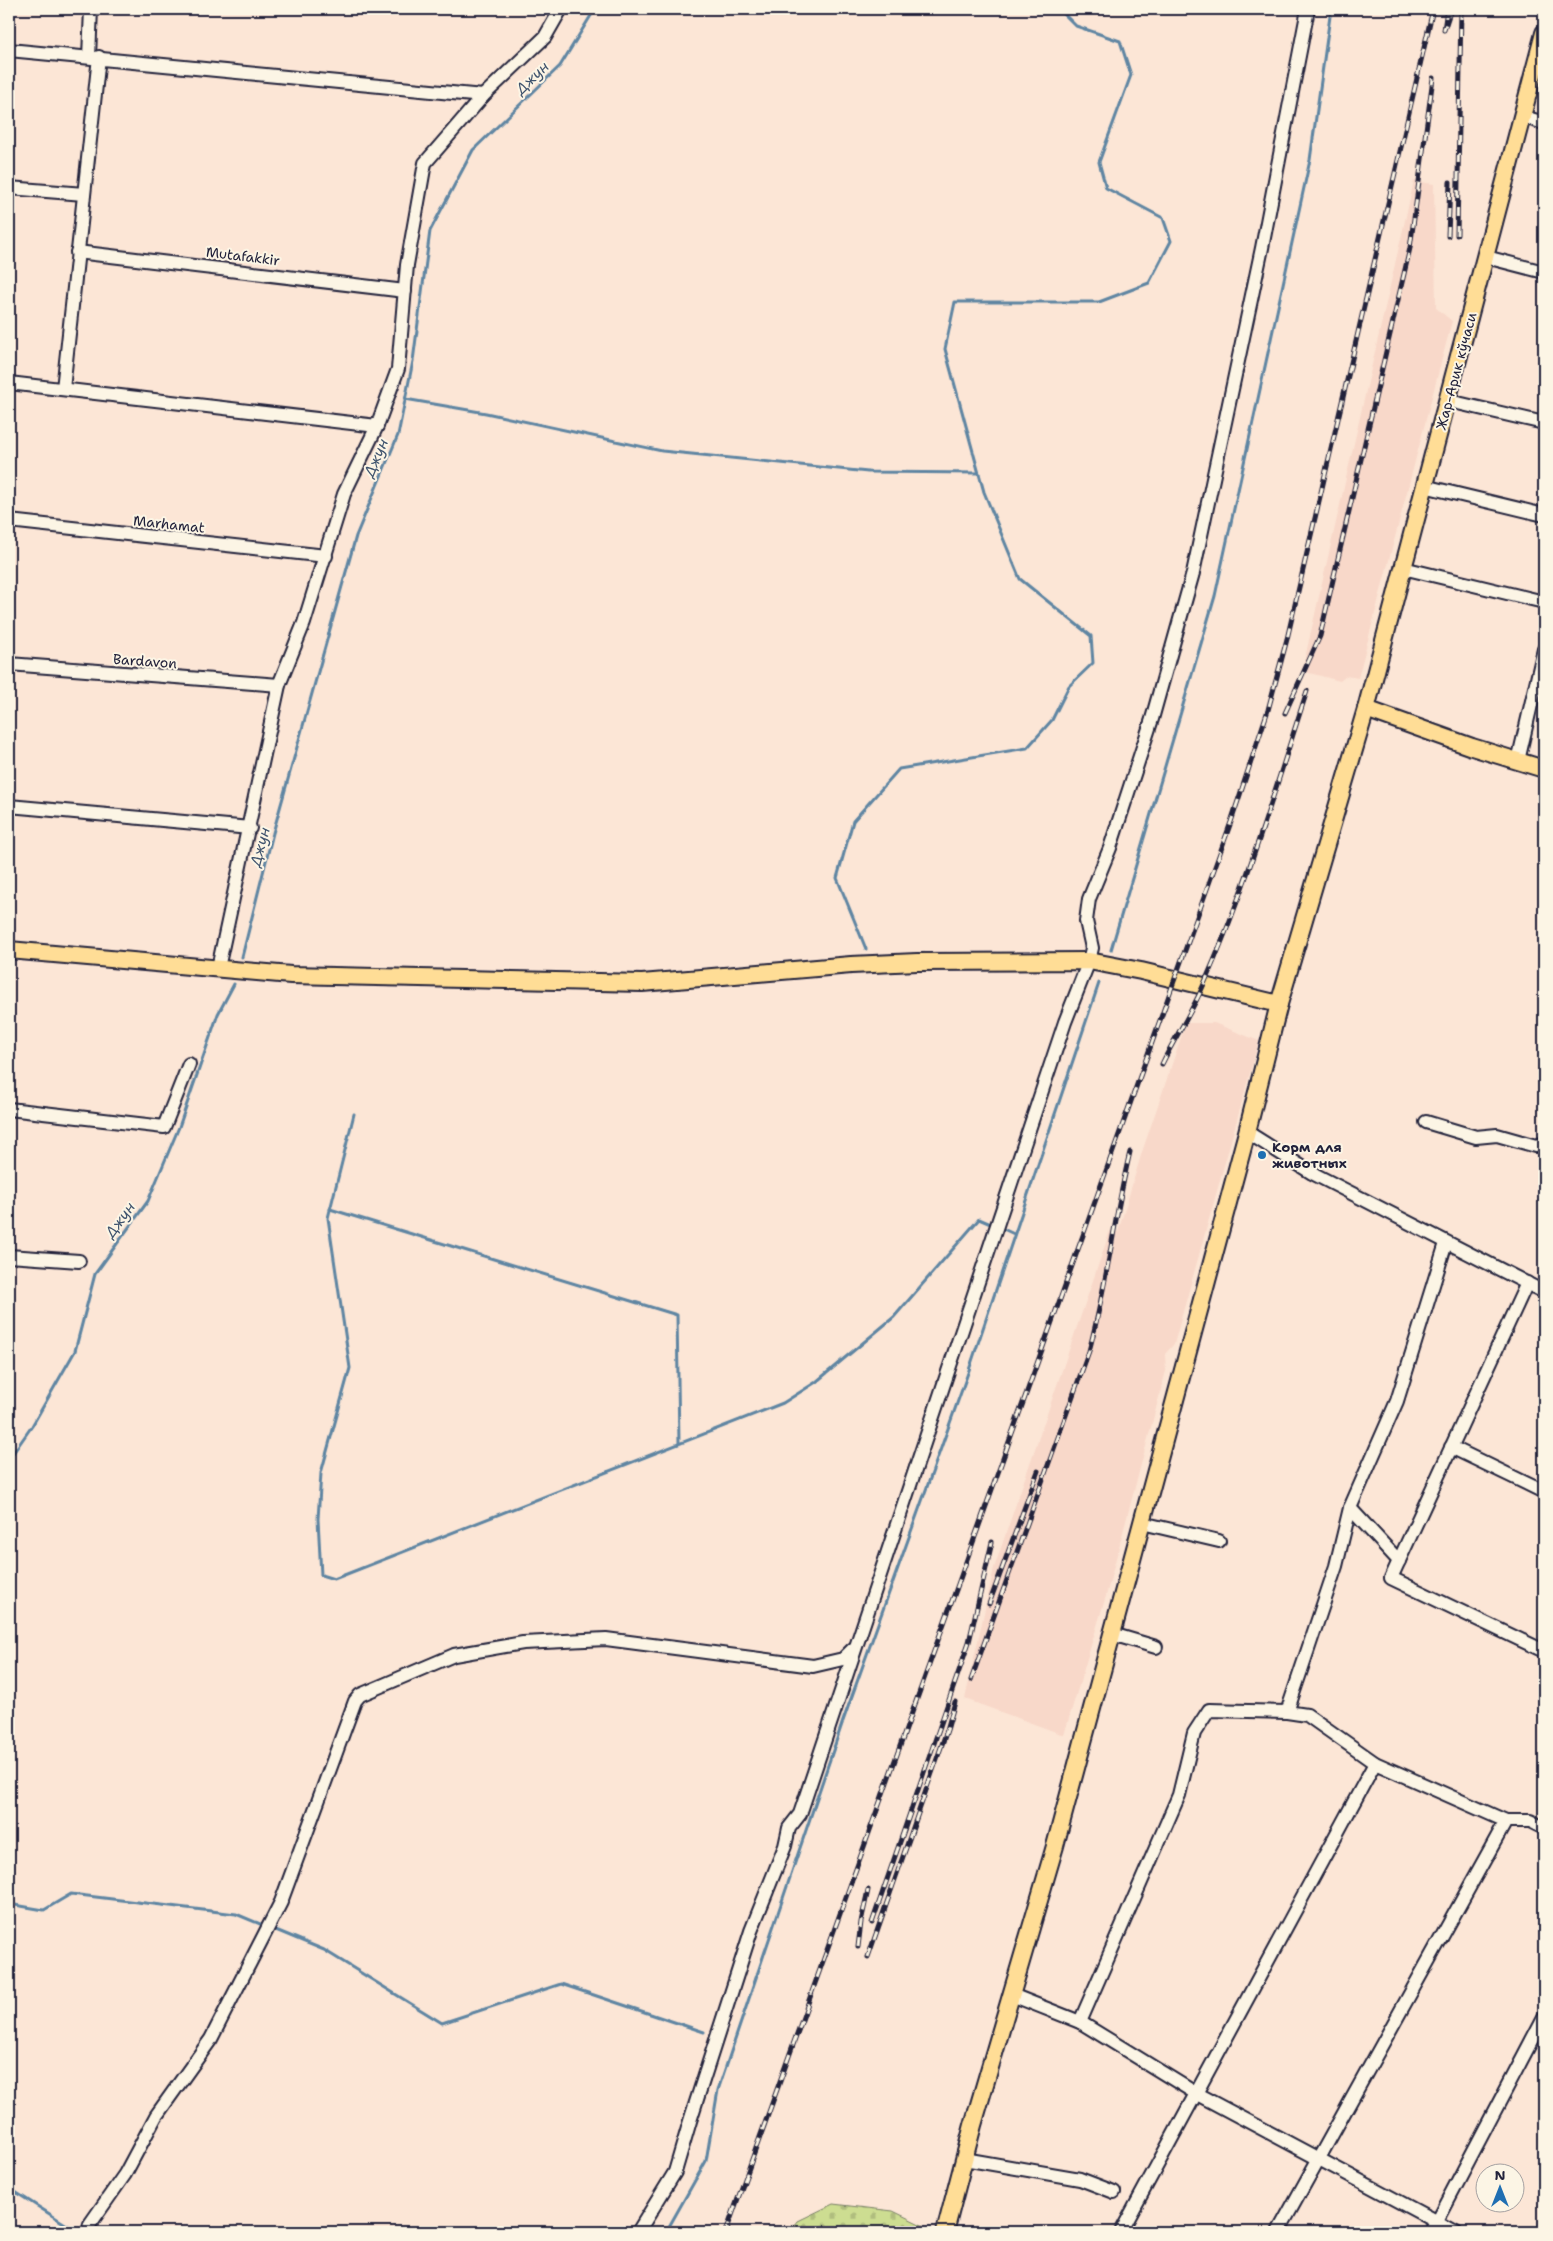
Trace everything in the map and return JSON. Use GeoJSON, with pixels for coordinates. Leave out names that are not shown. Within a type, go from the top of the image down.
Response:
{"type":"FeatureCollection","features":[{"type":"Feature","properties":{"kind":"main road","name":"Жар-Арик кўчаси"},"geometry":{"type":"LineString","coordinates":[[945,2232],[964,2159],[1055,1846],[1247,1132],[1279,1004],[1366,709],[1424,486],[1449,401],[1524,118],[1544,33]]}},
{"type":"Feature","properties":{"kind":"main road"},"geometry":{"type":"LineString","coordinates":[[1366,709],[1518,761],[1544,768]]}},
{"type":"Feature","properties":{"kind":"main road"},"geometry":{"type":"LineString","coordinates":[[9,950],[291,975],[642,983],[851,965],[917,962],[1089,961],[1141,971],[1279,1004]]}},
{"type":"Feature","properties":{"kind":"street"},"geometry":{"type":"LineString","coordinates":[[63,389],[84,194],[94,57],[91,9]]}},
{"type":"Feature","properties":{"kind":"street"},"geometry":{"type":"LineString","coordinates":[[218,968],[280,685],[326,556],[344,494],[377,426],[398,369],[407,265],[425,162],[484,96],[545,37],[561,9]]}},
{"type":"Feature","properties":{"kind":"street"},"geometry":{"type":"LineString","coordinates":[[638,2232],[675,2172],[751,1931],[784,1846],[789,1828],[800,1814],[1065,1022],[1089,961],[1092,948],[1086,921],[1089,899],[1110,848],[1152,720],[1193,573],[1262,248],[1308,9]]}},
{"type":"Feature","properties":{"kind":"street"},"geometry":{"type":"LineString","coordinates":[[9,50],[484,96]]}},
{"type":"Feature","properties":{"kind":"street"},"geometry":{"type":"LineString","coordinates":[[1524,118],[1544,123]]}},
{"type":"Feature","properties":{"kind":"street"},"geometry":{"type":"LineString","coordinates":[[9,188],[84,194]]}},
{"type":"Feature","properties":{"kind":"street","name":"Mutafakkir"},"geometry":{"type":"LineString","coordinates":[[78,252],[405,291]]}},
{"type":"Feature","properties":{"kind":"street"},"geometry":{"type":"LineString","coordinates":[[1486,256],[1544,272]]}},
{"type":"Feature","properties":{"kind":"street"},"geometry":{"type":"LineString","coordinates":[[9,382],[377,426]]}},
{"type":"Feature","properties":{"kind":"street"},"geometry":{"type":"LineString","coordinates":[[1449,401],[1544,423]]}},
{"type":"Feature","properties":{"kind":"street"},"geometry":{"type":"LineString","coordinates":[[1424,486],[1544,515]]}},
{"type":"Feature","properties":{"kind":"street","name":"Marhamat"},"geometry":{"type":"LineString","coordinates":[[9,521],[326,556]]}},
{"type":"Feature","properties":{"kind":"street"},"geometry":{"type":"LineString","coordinates":[[1403,568],[1544,602]]}},
{"type":"Feature","properties":{"kind":"street"},"geometry":{"type":"LineString","coordinates":[[1518,761],[1544,650]]}},
{"type":"Feature","properties":{"kind":"street","name":"Bardavon"},"geometry":{"type":"LineString","coordinates":[[9,664],[280,685]]}},
{"type":"Feature","properties":{"kind":"street"},"geometry":{"type":"LineString","coordinates":[[9,806],[250,828]]}},
{"type":"Feature","properties":{"kind":"street"},"geometry":{"type":"LineString","coordinates":[[9,1109],[164,1127],[189,1064]]}},
{"type":"Feature","properties":{"kind":"street"},"geometry":{"type":"LineString","coordinates":[[1426,1122],[1476,1137],[1497,1135],[1536,1146],[1544,1143]]}},
{"type":"Feature","properties":{"kind":"street"},"geometry":{"type":"LineString","coordinates":[[1247,1132],[1312,1173],[1544,1292]]}},
{"type":"Feature","properties":{"kind":"street"},"geometry":{"type":"LineString","coordinates":[[1287,1712],[1336,1566],[1350,1508],[1397,1401],[1446,1243]]}},
{"type":"Feature","properties":{"kind":"street"},"geometry":{"type":"LineString","coordinates":[[9,1256],[79,1261]]}},
{"type":"Feature","properties":{"kind":"street"},"geometry":{"type":"LineString","coordinates":[[1527,1283],[1391,1578],[1544,1651]]}},
{"type":"Feature","properties":{"kind":"street"},"geometry":{"type":"LineString","coordinates":[[1452,1447],[1544,1492]]}},
{"type":"Feature","properties":{"kind":"street"},"geometry":{"type":"LineString","coordinates":[[1350,1508],[1399,1561]]}},
{"type":"Feature","properties":{"kind":"street"},"geometry":{"type":"LineString","coordinates":[[1142,1523],[1219,1541]]}},
{"type":"Feature","properties":{"kind":"street"},"geometry":{"type":"LineString","coordinates":[[1112,1634],[1156,1646]]}},
{"type":"Feature","properties":{"kind":"street"},"geometry":{"type":"LineString","coordinates":[[88,2232],[90,2224],[125,2174],[156,2116],[211,2039],[281,1902],[354,1701],[360,1695],[454,1655],[524,1643],[606,1639],[813,1666],[846,1673]]}},
{"type":"Feature","properties":{"kind":"street"},"geometry":{"type":"LineString","coordinates":[[813,1666],[843,1659],[855,1647]]}},
{"type":"Feature","properties":{"kind":"street"},"geometry":{"type":"LineString","coordinates":[[1080,2022],[1179,1795],[1194,1733],[1210,1710],[1287,1712],[1307,1715],[1375,1763],[1506,1821],[1530,1821],[1544,1828]]}},
{"type":"Feature","properties":{"kind":"street"},"geometry":{"type":"LineString","coordinates":[[1121,2232],[1375,1763]]}},
{"type":"Feature","properties":{"kind":"street"},"geometry":{"type":"LineString","coordinates":[[1278,2232],[1506,1821]]}},
{"type":"Feature","properties":{"kind":"street"},"geometry":{"type":"LineString","coordinates":[[1012,1995],[1080,2022],[1197,2094],[1319,2159],[1434,2227],[1456,2232]]}},
{"type":"Feature","properties":{"kind":"street"},"geometry":{"type":"LineString","coordinates":[[1434,2227],[1544,2017]]}},
{"type":"Feature","properties":{"kind":"street"},"geometry":{"type":"LineString","coordinates":[[964,2159],[1080,2179],[1114,2192]]}},
{"type":"Feature","properties":{"kind":"shaded area"},"geometry":{"type":"Polygon","coordinates":[[[1414,181],[1434,184],[1436,308],[1452,321],[1358,678],[1346,676],[1340,681],[1302,671],[1414,181]]]}},
{"type":"Feature","properties":{"kind":"shaded area"},"geometry":{"type":"Polygon","coordinates":[[[1186,1023],[1214,1023],[1259,1041],[1174,1344],[1165,1354],[1166,1371],[1106,1596],[1064,1735],[965,1699],[994,1568],[1110,1231],[1118,1232],[1142,1152],[1186,1023]]]}},
{"type":"Feature","properties":{"kind":"green space"},"geometry":{"type":"Polygon","coordinates":[[[833,2204],[893,2211],[924,2226],[923,2232],[790,2232],[798,2221],[833,2204]]]}},
{"type":"Feature","properties":{"kind":"waterway","name":"Джун"},"geometry":{"type":"LineString","coordinates":[[242,957],[273,833],[356,536],[398,435],[413,361],[430,231],[473,150],[560,66],[595,9]]}},
{"type":"Feature","properties":{"kind":"waterway"},"geometry":{"type":"LineString","coordinates":[[866,949],[837,878],[853,821],[899,769],[1027,748],[1052,720],[1069,686],[1093,663],[1091,636],[1020,579],[984,492],[945,349],[955,302],[1099,302],[1149,283],[1171,241],[1163,218],[1106,188],[1099,162],[1131,75],[1120,41],[1076,26],[1059,9]]}},
{"type":"Feature","properties":{"kind":"waterway"},"geometry":{"type":"LineString","coordinates":[[1111,950],[1215,596],[1310,160],[1331,9]]}},
{"type":"Feature","properties":{"kind":"waterway"},"geometry":{"type":"LineString","coordinates":[[405,399],[486,413],[662,451],[868,472],[979,473]]}},
{"type":"Feature","properties":{"kind":"waterway"},"geometry":{"type":"LineString","coordinates":[[666,2232],[706,2161],[718,2090],[843,1721],[969,1370],[1099,983]]}},
{"type":"Feature","properties":{"kind":"waterway","name":"Джун"},"geometry":{"type":"LineString","coordinates":[[9,1459],[32,1426],[75,1351],[95,1274],[148,1201],[179,1127],[218,1014],[234,984]]}},
{"type":"Feature","properties":{"kind":"waterway"},"geometry":{"type":"LineString","coordinates":[[354,1114],[328,1218],[350,1368],[321,1473],[318,1519],[321,1575],[334,1579],[783,1403],[816,1382],[894,1317],[979,1219],[993,1225]]}},
{"type":"Feature","properties":{"kind":"waterway"},"geometry":{"type":"LineString","coordinates":[[330,1209],[677,1315],[679,1443]]}},
{"type":"Feature","properties":{"kind":"waterway"},"geometry":{"type":"LineString","coordinates":[[999,1227],[1014,1234]]}},
{"type":"Feature","properties":{"kind":"waterway"},"geometry":{"type":"LineString","coordinates":[[9,1904],[44,1910],[71,1894],[236,1914],[265,1926]]}},
{"type":"Feature","properties":{"kind":"waterway"},"geometry":{"type":"LineString","coordinates":[[271,1928],[324,1950],[442,2023],[561,1984],[704,2032]]}},
{"type":"Feature","properties":{"kind":"waterway"},"geometry":{"type":"LineString","coordinates":[[9,2188],[70,2227]]}},
{"type":"Feature","properties":{"kind":"railway"},"geometry":{"type":"LineString","coordinates":[[726,2232],[1231,822],[1268,710],[1287,639],[1433,9]]}},
{"type":"Feature","properties":{"kind":"railway"},"geometry":{"type":"LineString","coordinates":[[1447,9],[1444,30],[1451,9]]}},
{"type":"Feature","properties":{"kind":"railway"},"geometry":{"type":"LineString","coordinates":[[1457,235],[1461,9]]}},
{"type":"Feature","properties":{"kind":"railway"},"geometry":{"type":"LineString","coordinates":[[1285,713],[1320,636],[1410,248],[1433,78]]}},
{"type":"Feature","properties":{"kind":"railway"},"geometry":{"type":"LineString","coordinates":[[1448,236],[1450,182]]}},
{"type":"Feature","properties":{"kind":"railway"},"geometry":{"type":"LineString","coordinates":[[1162,1064],[1199,994],[1233,912],[1307,691]]}},
{"type":"Feature","properties":{"kind":"railway"},"geometry":{"type":"LineString","coordinates":[[971,1680],[1089,1351],[1101,1301],[1130,1152]]}},
{"type":"Feature","properties":{"kind":"railway"},"geometry":{"type":"LineString","coordinates":[[989,1604],[1038,1471]]}},
{"type":"Feature","properties":{"kind":"railway"},"geometry":{"type":"LineString","coordinates":[[872,1923],[969,1642],[992,1542]]}},
{"type":"Feature","properties":{"kind":"railway"},"geometry":{"type":"LineString","coordinates":[[868,1957],[955,1702]]}},
{"type":"Feature","properties":{"kind":"railway"},"geometry":{"type":"LineString","coordinates":[[858,1947],[868,1890]]}},
{"type":"Feature","properties":{"kind":"place","name":"Корм для животных"},"geometry":{"type":"Point","coordinates":[1262,1155]}}]}
